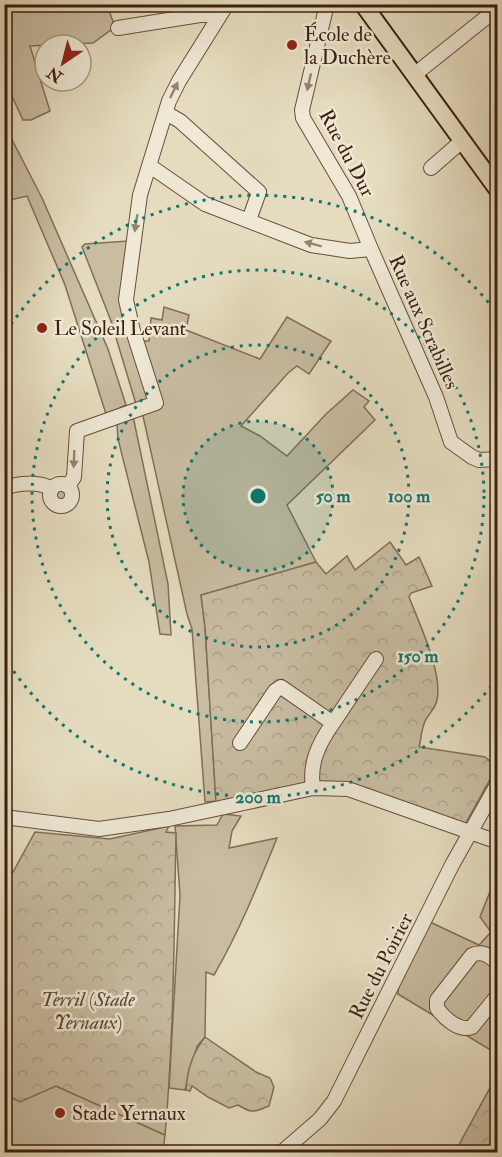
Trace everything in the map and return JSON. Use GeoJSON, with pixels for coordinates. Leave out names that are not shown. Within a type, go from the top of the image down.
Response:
{"type":"FeatureCollection","features":[{"type":"Feature","properties":{"kind":"main road"},"geometry":{"type":"LineString","coordinates":[[363,4],[498,190]]}},
{"type":"Feature","properties":{"kind":"street","name":"Rue du Dur"},"geometry":{"type":"LineString","coordinates":[[327,4],[302,110],[303,118],[343,183],[371,249]]}},
{"type":"Feature","properties":{"kind":"street"},"geometry":{"type":"LineString","coordinates":[[414,75],[498,8]]}},
{"type":"Feature","properties":{"kind":"street"},"geometry":{"type":"LineString","coordinates":[[118,28],[223,10]]}},
{"type":"Feature","properties":{"kind":"street"},"geometry":{"type":"LineString","coordinates":[[68,486],[74,477],[77,431],[156,404],[133,331],[126,300],[140,195],[169,101],[223,10]]}},
{"type":"Feature","properties":{"kind":"street"},"geometry":{"type":"LineString","coordinates":[[166,113],[180,121],[259,192],[249,220]]}},
{"type":"Feature","properties":{"kind":"street"},"geometry":{"type":"LineString","coordinates":[[431,168],[462,141]]}},
{"type":"Feature","properties":{"kind":"street","name":"Rue aux Scrabilles"},"geometry":{"type":"LineString","coordinates":[[150,166],[205,204],[311,245],[350,251],[371,249],[436,397],[451,442],[465,454],[479,460],[498,459]]}},
{"type":"Feature","properties":{"kind":"street"},"geometry":{"type":"LineString","coordinates":[[4,488],[18,484],[34,484],[52,489]]}},
{"type":"Feature","properties":{"kind":"street"},"geometry":{"type":"LineString","coordinates":[[60,484],[68,486],[72,492],[72,498],[64,505],[53,503],[50,496],[52,489],[60,484]]}},
{"type":"Feature","properties":{"kind":"street"},"geometry":{"type":"LineString","coordinates":[[313,788],[312,769],[317,748],[376,658]]}},
{"type":"Feature","properties":{"kind":"street"},"geometry":{"type":"LineString","coordinates":[[240,743],[272,695],[281,687],[333,723]]}},
{"type":"Feature","properties":{"kind":"street","name":"Rue du Poirier"},"geometry":{"type":"LineString","coordinates":[[282,1152],[320,1119],[334,1101],[452,865],[498,783]]}},
{"type":"Feature","properties":{"kind":"street"},"geometry":{"type":"LineString","coordinates":[[4,817],[99,829],[169,819],[313,788],[348,789],[498,842]]}},
{"type":"Feature","properties":{"kind":"street"},"geometry":{"type":"LineString","coordinates":[[497,961],[480,952],[472,955],[437,1000],[437,1008],[460,1028],[468,1029],[472,1028],[498,995]]}},
{"type":"Feature","properties":{"kind":"green space"},"geometry":{"type":"Polygon","coordinates":[[[5,5],[107,5],[115,27],[93,43],[93,33],[33,33],[33,46],[30,46],[33,56],[33,93],[44,93],[50,111],[31,120],[23,120],[9,90],[5,87],[5,5]]]}},
{"type":"Feature","properties":{"kind":"green space"},"geometry":{"type":"Polygon","coordinates":[[[4,124],[42,198],[108,349],[126,405],[106,414],[65,285],[27,196],[5,201],[4,124]]]}},
{"type":"Feature","properties":{"kind":"green space"},"geometry":{"type":"Polygon","coordinates":[[[128,241],[136,341],[149,341],[151,318],[162,320],[164,307],[189,315],[186,330],[260,359],[287,317],[331,341],[309,374],[297,366],[288,373],[241,426],[260,436],[287,456],[326,414],[353,390],[369,401],[364,407],[375,420],[287,505],[316,562],[201,595],[216,801],[205,802],[192,629],[143,416],[154,400],[136,404],[111,321],[82,247],[85,244],[128,241]]]}},
{"type":"Feature","properties":{"kind":"green space"},"geometry":{"type":"Polygon","coordinates":[[[133,416],[168,584],[171,635],[160,634],[149,562],[118,439],[117,424],[133,416]]]}},
{"type":"Feature","properties":{"kind":"green space"},"geometry":{"type":"Polygon","coordinates":[[[61,484],[71,491],[72,495],[65,505],[61,506],[51,499],[50,495],[57,485],[61,484]]]}},
{"type":"Feature","properties":{"kind":"green space"},"geometry":{"type":"Polygon","coordinates":[[[390,542],[406,565],[419,557],[432,586],[411,593],[409,597],[429,648],[437,676],[438,689],[436,704],[425,721],[419,747],[485,757],[497,767],[464,826],[327,785],[216,803],[201,595],[316,562],[326,574],[347,556],[355,570],[390,542]]]}},
{"type":"Feature","properties":{"kind":"green space"},"geometry":{"type":"Polygon","coordinates":[[[223,814],[241,816],[232,831],[229,848],[277,838],[248,908],[223,959],[214,975],[206,972],[205,1037],[197,1046],[185,1090],[169,1088],[180,895],[175,826],[217,825],[223,814]]]}},
{"type":"Feature","properties":{"kind":"green space","name":"Terril (Stade Yernaux)"},"geometry":{"type":"Polygon","coordinates":[[[169,826],[166,832],[176,833],[172,1022],[165,1135],[56,1086],[20,1102],[5,1094],[4,870],[9,873],[13,872],[35,832],[110,839],[169,826]]]}},
{"type":"Feature","properties":{"kind":"green space"},"geometry":{"type":"Polygon","coordinates":[[[497,883],[497,1054],[398,994],[399,981],[430,922],[479,945],[491,932],[480,917],[497,883]]]}},
{"type":"Feature","properties":{"kind":"green space"},"geometry":{"type":"Polygon","coordinates":[[[205,1037],[256,1072],[270,1078],[274,1087],[269,1106],[253,1111],[238,1105],[229,1108],[192,1086],[190,1091],[186,1090],[191,1062],[205,1037]]]}},
{"type":"Feature","properties":{"kind":"green space"},"geometry":{"type":"Polygon","coordinates":[[[497,1078],[497,1152],[455,1152],[490,1088],[497,1078]]]}},
{"type":"Feature","properties":{"kind":"green space","name":"Stade Yernaux"},"geometry":{"type":"Polygon","coordinates":[[[4,1085],[56,1086],[165,1135],[163,1152],[5,1152],[4,1085]]]}},
{"type":"Feature","properties":{"kind":"place","name":"École de la Duchère"},"geometry":{"type":"Point","coordinates":[292,45]}},
{"type":"Feature","properties":{"kind":"place","name":"Le Soleil Levant"},"geometry":{"type":"Point","coordinates":[42,328]}},
{"type":"Feature","properties":{"kind":"place","name":"Stade Yernaux"},"geometry":{"type":"Point","coordinates":[60,1113]}}]}
